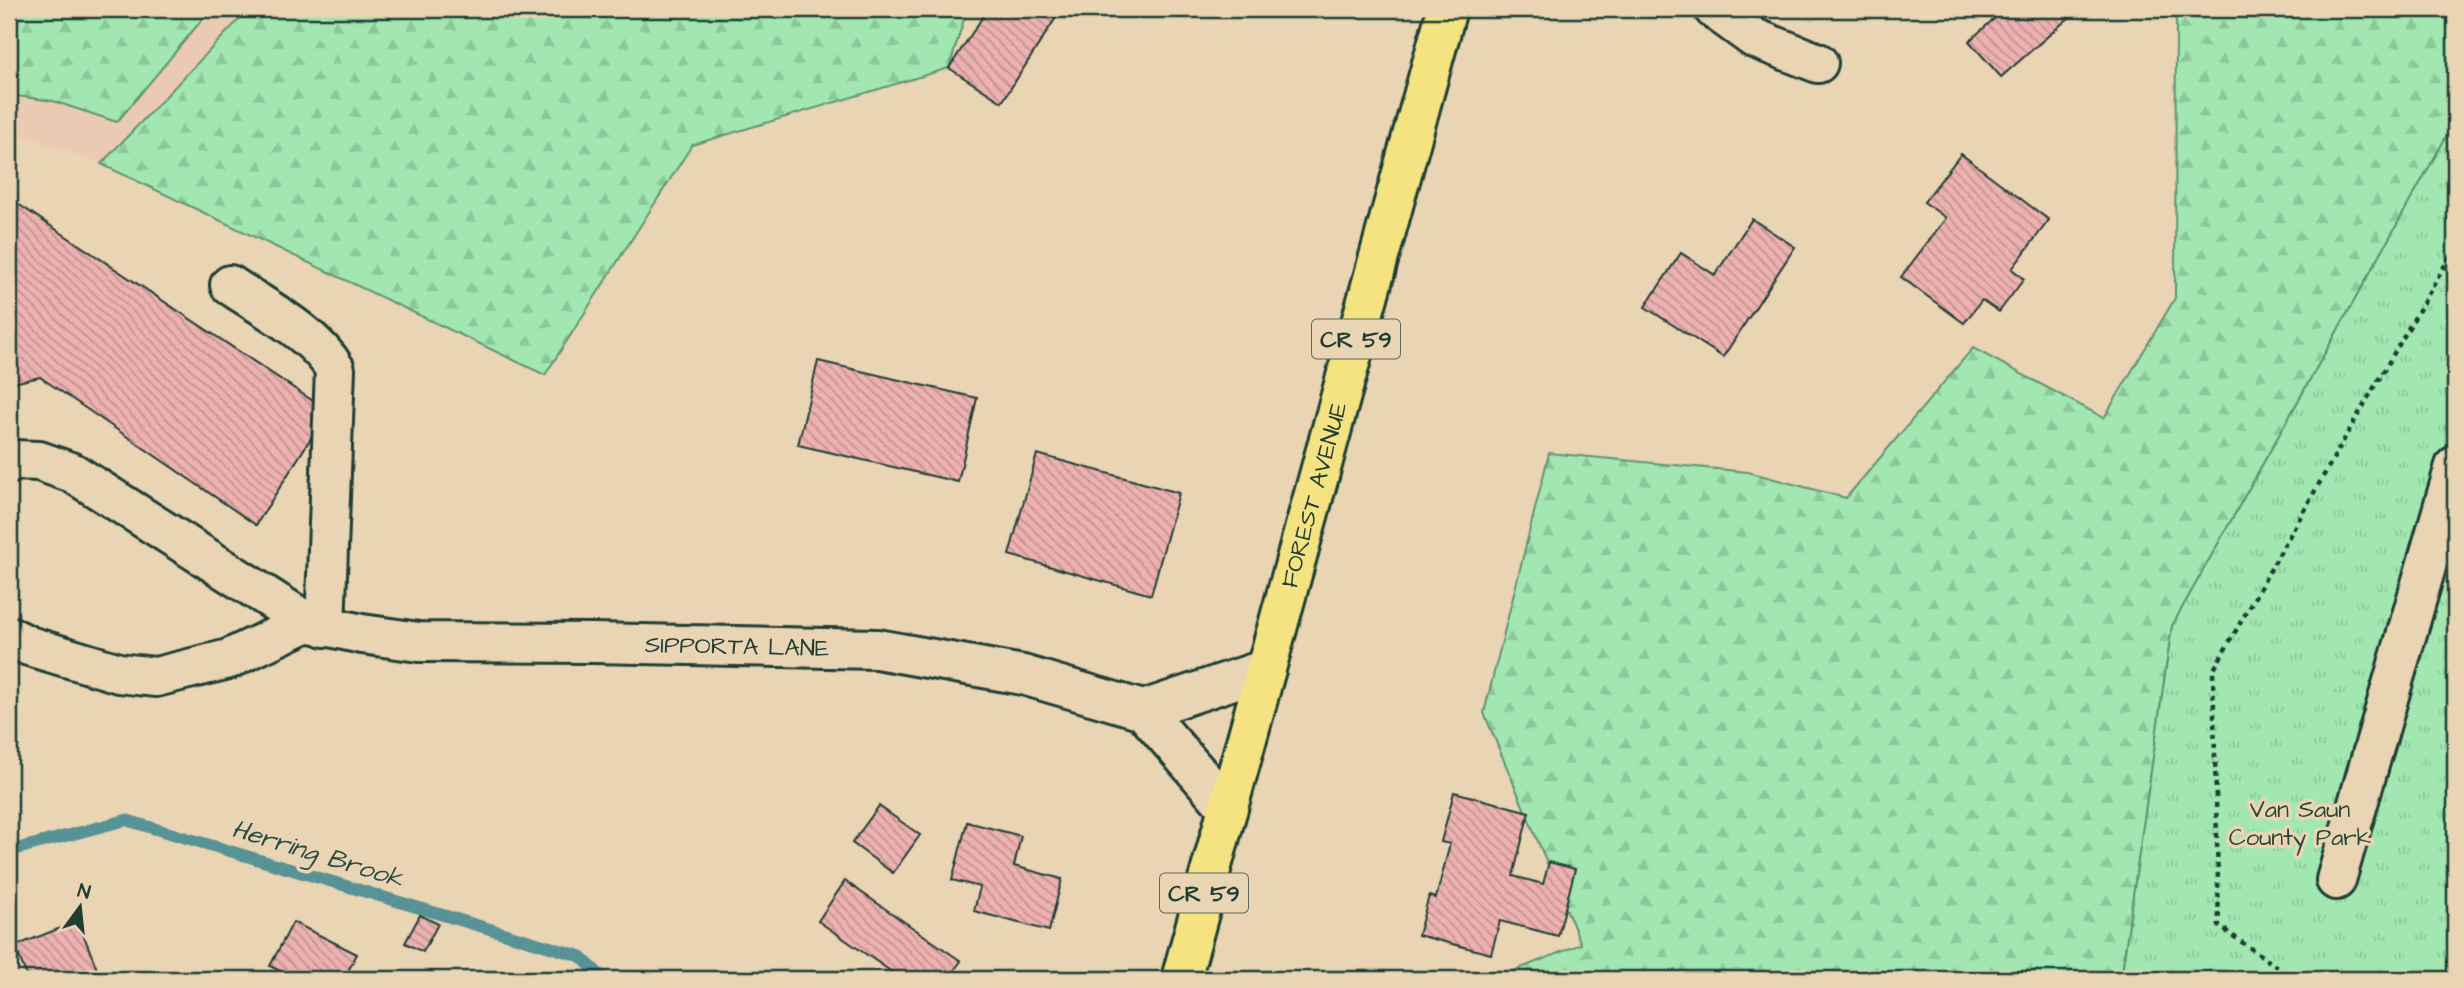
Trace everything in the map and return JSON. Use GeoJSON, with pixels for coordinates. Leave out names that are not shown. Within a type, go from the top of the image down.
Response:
{"type":"FeatureCollection","features":[{"type":"Feature","properties":{"kind":"main road","name":"FOREST AVENUE"},"geometry":{"type":"LineString","coordinates":[[1181,979],[1447,9]]}},
{"type":"Feature","properties":{"kind":"street"},"geometry":{"type":"LineString","coordinates":[[1714,9],[1755,38],[1818,63]]}},
{"type":"Feature","properties":{"kind":"street"},"geometry":{"type":"LineString","coordinates":[[230,285],[305,336],[328,357],[335,369],[316,624]]}},
{"type":"Feature","properties":{"kind":"street"},"geometry":{"type":"LineString","coordinates":[[9,464],[13,460],[39,461],[73,473],[316,624]]}},
{"type":"Feature","properties":{"kind":"street"},"geometry":{"type":"LineString","coordinates":[[2336,880],[2455,466]]}},
{"type":"Feature","properties":{"kind":"street"},"geometry":{"type":"LineString","coordinates":[[9,635],[29,646],[119,673],[156,677],[229,659],[316,624]]}},
{"type":"Feature","properties":{"kind":"street","name":"SIPPORTA LANE"},"geometry":{"type":"LineString","coordinates":[[316,624],[419,642],[877,649],[1023,675],[1143,710]]}},
{"type":"Feature","properties":{"kind":"street"},"geometry":{"type":"LineString","coordinates":[[1228,808],[1143,710],[1266,669]]}},
{"type":"Feature","properties":{"kind":"path"},"geometry":{"type":"LineString","coordinates":[[2294,979],[2220,926],[2213,671],[2455,248]]}},
{"type":"Feature","properties":{"kind":"shaded area"},"geometry":{"type":"Polygon","coordinates":[[[9,9],[249,9],[101,163],[9,130],[9,9]]]}},
{"type":"Feature","properties":{"kind":"green space"},"geometry":{"type":"Polygon","coordinates":[[[9,9],[211,9],[117,122],[53,101],[9,95],[9,9]]]}},
{"type":"Feature","properties":{"kind":"green space"},"geometry":{"type":"Polygon","coordinates":[[[249,9],[967,9],[949,68],[692,145],[545,375],[101,164],[249,9]]]}},
{"type":"Feature","properties":{"kind":"green space"},"geometry":{"type":"Polygon","coordinates":[[[2176,9],[2455,9],[2455,121],[2172,626],[2121,979],[1494,979],[1581,944],[1484,713],[1549,453],[1748,472],[1846,498],[1973,348],[2104,418],[2175,298],[2176,9]]]}},
{"type":"Feature","properties":{"kind":"green space","name":"Van Saun County Park"},"geometry":{"type":"Polygon","coordinates":[[[2455,121],[2455,979],[2121,979],[2172,626],[2455,121]]]}},
{"type":"Feature","properties":{"kind":"building"},"geometry":{"type":"Polygon","coordinates":[[[988,9],[1046,9],[1057,16],[1002,102],[949,68],[988,9]]]}},
{"type":"Feature","properties":{"kind":"building"},"geometry":{"type":"Polygon","coordinates":[[[1986,9],[2079,9],[2001,77],[1969,41],[1994,19],[1986,9]]]}},
{"type":"Feature","properties":{"kind":"building"},"geometry":{"type":"Polygon","coordinates":[[[1961,154],[2049,220],[2012,269],[2024,279],[1999,312],[1982,300],[1964,323],[1901,277],[1946,218],[1924,202],[1961,154]]]}},
{"type":"Feature","properties":{"kind":"building"},"geometry":{"type":"Polygon","coordinates":[[[9,198],[328,411],[256,525],[40,377],[9,384],[9,198]]]}},
{"type":"Feature","properties":{"kind":"building"},"geometry":{"type":"Polygon","coordinates":[[[1752,219],[1795,247],[1723,357],[1645,307],[1681,253],[1715,275],[1752,219]]]}},
{"type":"Feature","properties":{"kind":"building"},"geometry":{"type":"Polygon","coordinates":[[[818,361],[977,398],[958,482],[798,445],[818,361]]]}},
{"type":"Feature","properties":{"kind":"building"},"geometry":{"type":"Polygon","coordinates":[[[1037,454],[1179,493],[1151,595],[1009,555],[1037,454]]]}},
{"type":"Feature","properties":{"kind":"building"},"geometry":{"type":"Polygon","coordinates":[[[1454,792],[1529,812],[1513,876],[1543,884],[1549,862],[1575,869],[1558,936],[1500,921],[1491,954],[1418,935],[1429,896],[1436,898],[1450,844],[1441,842],[1454,792]]]}},
{"type":"Feature","properties":{"kind":"building"},"geometry":{"type":"Polygon","coordinates":[[[879,806],[920,835],[893,873],[852,843],[879,806]]]}},
{"type":"Feature","properties":{"kind":"building"},"geometry":{"type":"Polygon","coordinates":[[[967,822],[1021,836],[1014,866],[1062,879],[1049,931],[974,911],[980,887],[952,880],[967,822]]]}},
{"type":"Feature","properties":{"kind":"building"},"geometry":{"type":"Polygon","coordinates":[[[845,881],[961,961],[948,979],[902,979],[818,921],[845,881]]]}},
{"type":"Feature","properties":{"kind":"building"},"geometry":{"type":"Polygon","coordinates":[[[420,915],[438,924],[423,952],[405,943],[420,915]]]}},
{"type":"Feature","properties":{"kind":"building"},"geometry":{"type":"Polygon","coordinates":[[[78,921],[101,979],[28,979],[15,946],[78,921]]]}},
{"type":"Feature","properties":{"kind":"building"},"geometry":{"type":"Polygon","coordinates":[[[293,922],[357,954],[344,979],[296,979],[270,966],[293,922]]]}},
{"type":"Feature","properties":{"kind":"waterway","name":"Herring Brook"},"geometry":{"type":"LineString","coordinates":[[9,851],[126,820],[580,956],[604,979]]}}]}
